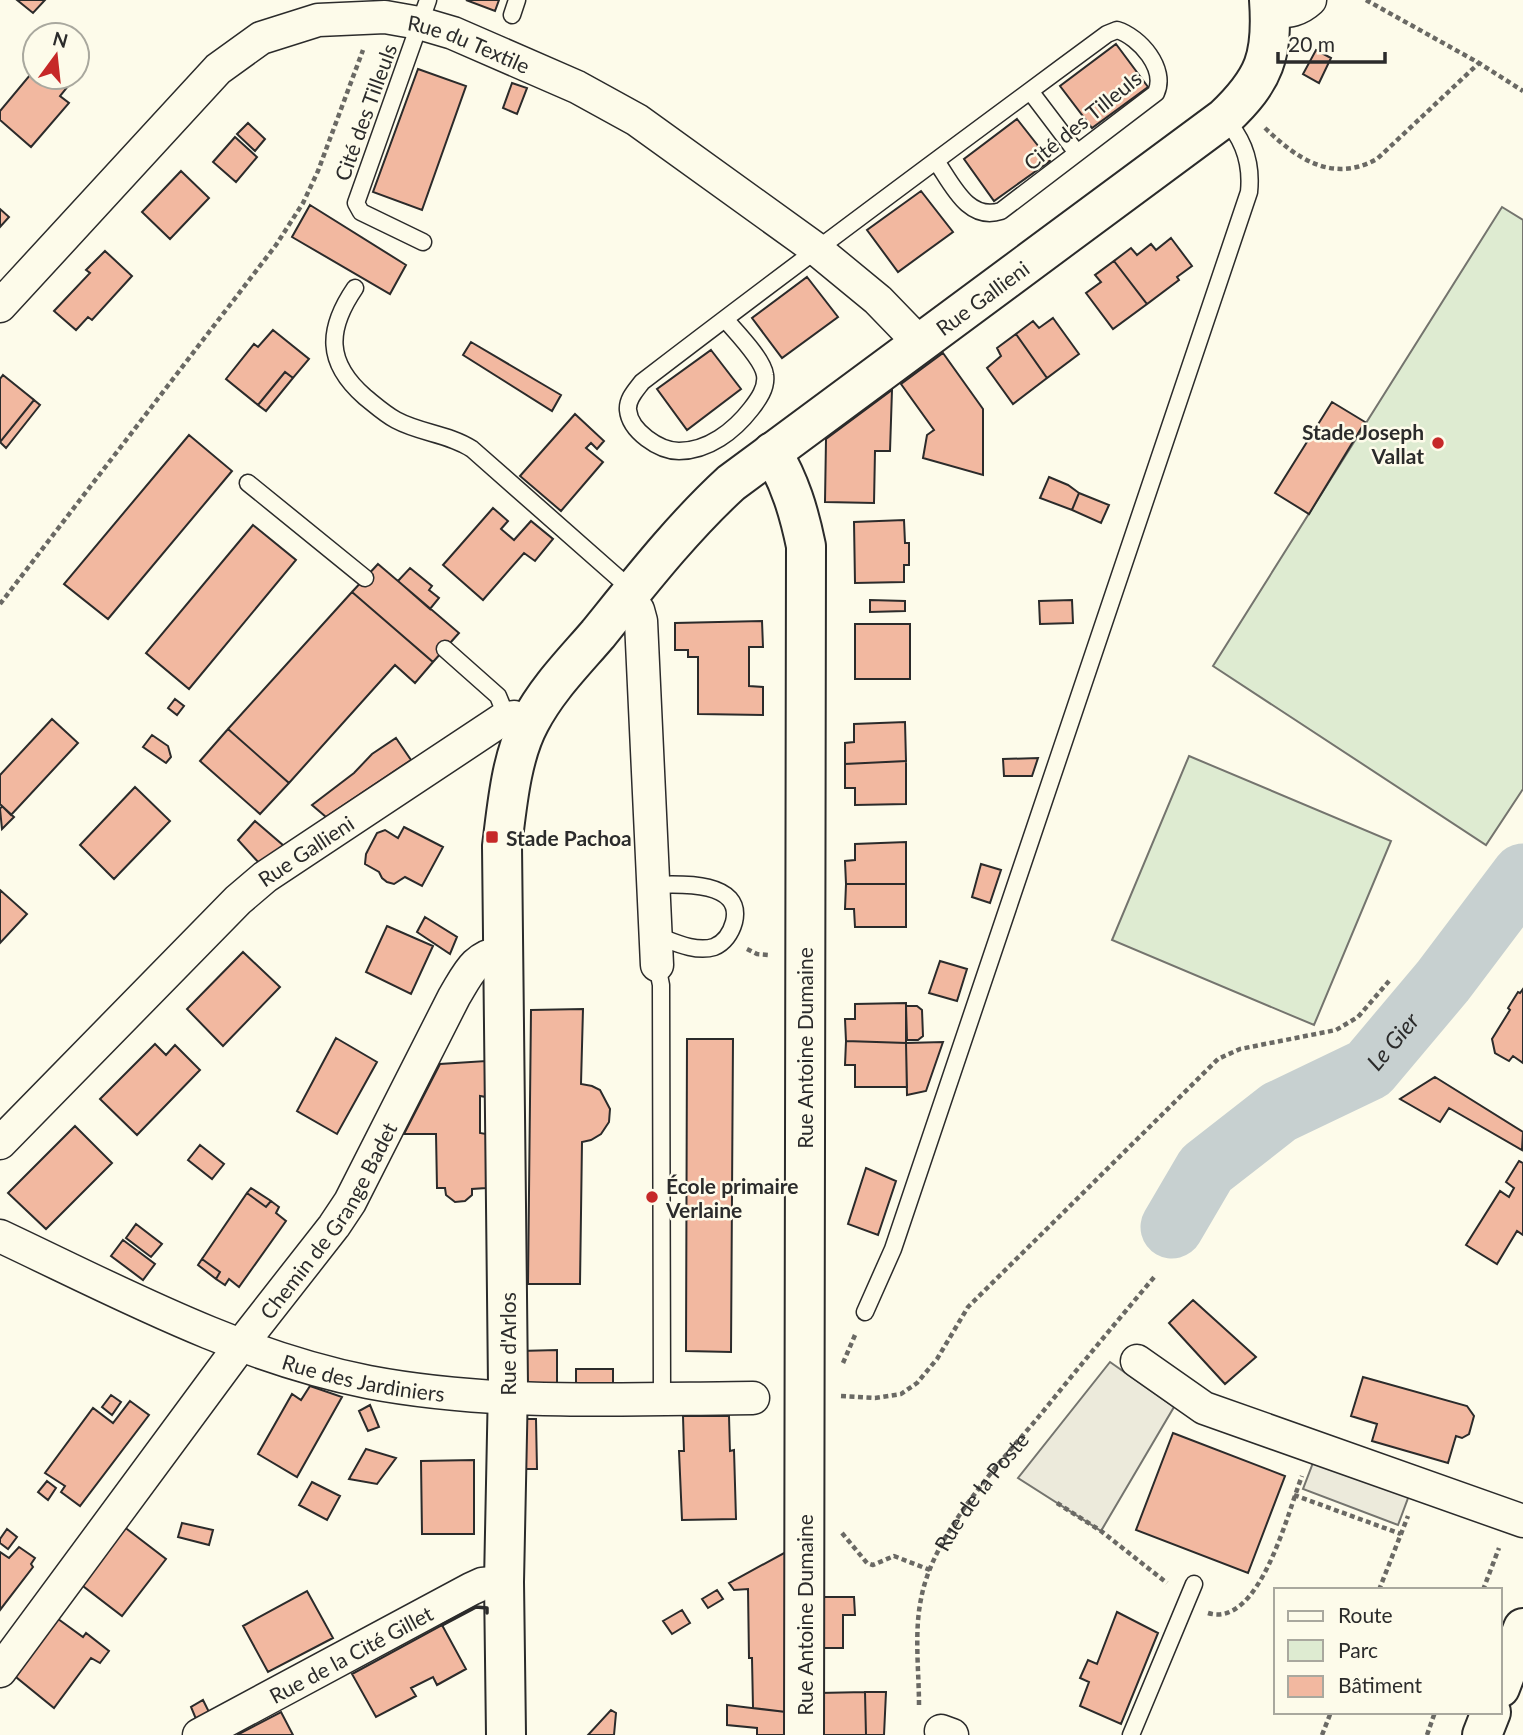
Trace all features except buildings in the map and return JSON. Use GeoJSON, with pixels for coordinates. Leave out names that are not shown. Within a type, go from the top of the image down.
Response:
{"type":"FeatureCollection","features":[{"type":"Feature","properties":{"kind":"main road","name":"Rue Gallieni"},"geometry":{"type":"LineString","coordinates":[[518,721],[546,696],[702,510],[731,483],[919,346],[1232,110],[1254,88],[1267,56],[1270,6]]}},
{"type":"Feature","properties":{"kind":"main road","name":"Rue Antoine Dumaine"},"geometry":{"type":"LineString","coordinates":[[772,452],[791,486],[806,546],[804,1735]]}},
{"type":"Feature","properties":{"kind":"main road"},"geometry":{"type":"LineString","coordinates":[[503,952],[502,846],[518,721]]}},
{"type":"Feature","properties":{"kind":"main road","name":"Rue d'Arlos"},"geometry":{"type":"LineString","coordinates":[[503,952],[507,1399],[504,1582],[506,1735]]}},
{"type":"Feature","properties":{"kind":"main road"},"geometry":{"type":"LineString","coordinates":[[1502,1683],[1523,1628]]}},
{"type":"Feature","properties":{"kind":"main road"},"geometry":{"type":"LineString","coordinates":[[1482,1735],[1490,1714]]}},
{"type":"Feature","properties":{"kind":"street","name":"Rue Gallieni"},"geometry":{"type":"LineString","coordinates":[[1270,6],[1294,11],[1310,0]]}},
{"type":"Feature","properties":{"kind":"street","name":"Rue du Textile"},"geometry":{"type":"LineString","coordinates":[[0,306],[218,69],[261,38],[318,19],[386,17],[423,11],[453,33],[608,103],[637,120],[816,249],[878,300],[919,346]]}},
{"type":"Feature","properties":{"kind":"street"},"geometry":{"type":"LineString","coordinates":[[630,595],[641,621],[656,950]]}},
{"type":"Feature","properties":{"kind":"street","name":"Rue Gallieni"},"geometry":{"type":"LineString","coordinates":[[0,1143],[238,900],[307,848],[518,721]]}},
{"type":"Feature","properties":{"kind":"street","name":"Chemin de Grange Badet"},"geometry":{"type":"LineString","coordinates":[[0,1671],[240,1346],[334,1226],[350,1202],[469,972],[478,960],[488,954],[503,952]]}},
{"type":"Feature","properties":{"kind":"street","name":"Rue des Jardiniers"},"geometry":{"type":"LineString","coordinates":[[0,1236],[240,1346],[367,1381],[507,1399],[752,1398]]}},
{"type":"Feature","properties":{"kind":"street"},"geometry":{"type":"LineString","coordinates":[[1137,1361],[1205,1408],[1517,1519]]}},
{"type":"Feature","properties":{"kind":"street","name":"Rue de la Cité Gillet"},"geometry":{"type":"LineString","coordinates":[[199,1735],[471,1588],[504,1582]]}},
{"type":"Feature","properties":{"kind":"lane","name":"Cité des Tilleuls"},"geometry":{"type":"LineString","coordinates":[[423,11],[356,203],[361,212],[423,242]]}},
{"type":"Feature","properties":{"kind":"lane","name":"Cité des Tilleuls"},"geometry":{"type":"LineString","coordinates":[[725,319],[760,361],[765,373],[765,385],[758,400],[731,430],[715,441],[679,451],[662,448],[631,422],[628,408],[632,394],[642,382],[816,249],[936,160],[1107,34],[1117,30],[1135,38],[1160,74],[1160,85],[1156,93],[1001,211],[989,215],[965,203],[936,160]]}},
{"type":"Feature","properties":{"kind":"lane"},"geometry":{"type":"LineString","coordinates":[[1030,91],[1077,153]]}},
{"type":"Feature","properties":{"kind":"lane"},"geometry":{"type":"LineString","coordinates":[[865,1312],[893,1249],[1249,192],[1251,174],[1235,130],[1232,110]]}},
{"type":"Feature","properties":{"kind":"lane"},"geometry":{"type":"LineString","coordinates":[[355,288],[338,317],[333,346],[336,358],[349,382],[396,420],[453,439],[472,449],[513,483],[630,595]]}},
{"type":"Feature","properties":{"kind":"lane"},"geometry":{"type":"LineString","coordinates":[[248,483],[365,578]]}},
{"type":"Feature","properties":{"kind":"lane"},"geometry":{"type":"LineString","coordinates":[[445,649],[498,696],[518,721]]}},
{"type":"Feature","properties":{"kind":"lane"},"geometry":{"type":"LineString","coordinates":[[653,885],[688,884],[718,891],[728,897],[735,918],[727,937],[713,947],[656,950],[661,999],[662,1399]]}},
{"type":"Feature","properties":{"kind":"lane"},"geometry":{"type":"LineString","coordinates":[[1131,1735],[1191,1591]]}},
{"type":"Feature","properties":{"kind":"path"},"geometry":{"type":"LineString","coordinates":[[1366,0],[1479,63],[1523,91]]}},
{"type":"Feature","properties":{"kind":"path"},"geometry":{"type":"LineString","coordinates":[[0,604],[276,245],[296,214],[318,171],[368,37],[367,18]]}},
{"type":"Feature","properties":{"kind":"path"},"geometry":{"type":"LineString","coordinates":[[1232,110],[1268,131],[1309,161],[1345,170],[1353,169],[1377,159],[1479,63]]}},
{"type":"Feature","properties":{"kind":"path"},"geometry":{"type":"LineString","coordinates":[[839,1396],[874,1398],[901,1394],[917,1383],[937,1359],[968,1307],[1218,1059],[1240,1048],[1336,1030],[1358,1017],[1389,981]]}},
{"type":"Feature","properties":{"kind":"path","name":"Rue de la Poste"},"geometry":{"type":"LineString","coordinates":[[947,1733],[926,1721],[919,1709],[921,1599],[930,1570],[962,1511],[1156,1275]]}},
{"type":"Feature","properties":{"kind":"path"},"geometry":{"type":"LineString","coordinates":[[1057,1503],[1191,1591],[1209,1614],[1219,1615],[1245,1602],[1261,1582],[1313,1446]]}},
{"type":"Feature","properties":{"kind":"path"},"geometry":{"type":"LineString","coordinates":[[1380,1588],[1420,1484]]}},
{"type":"Feature","properties":{"kind":"path"},"geometry":{"type":"LineString","coordinates":[[1294,1495],[1401,1534]]}},
{"type":"Feature","properties":{"kind":"path"},"geometry":{"type":"LineString","coordinates":[[1484,1588],[1517,1519]]}},
{"type":"Feature","properties":{"kind":"path"},"geometry":{"type":"LineString","coordinates":[[841,1532],[867,1563],[873,1565],[894,1556],[930,1570]]}},
{"type":"Feature","properties":{"kind":"path"},"geometry":{"type":"LineString","coordinates":[[1322,1735],[1330,1714]]}},
{"type":"Feature","properties":{"kind":"path"},"geometry":{"type":"LineString","coordinates":[[1427,1735],[1435,1714]]}},
{"type":"Feature","properties":{"kind":"green space","name":"Stade Joseph Vallat"},"geometry":{"type":"Polygon","coordinates":[[[1502,207],[1523,220],[1523,789],[1486,845],[1213,666],[1502,207]]]}},
{"type":"Feature","properties":{"kind":"green space"},"geometry":{"type":"Polygon","coordinates":[[[1189,756],[1391,841],[1314,1025],[1112,940],[1189,756]]]}},
{"type":"Feature","properties":{"kind":"shaded area"},"geometry":{"type":"Polygon","coordinates":[[[1110,1362],[1174,1407],[1101,1531],[1018,1478],[1110,1362]]]}},
{"type":"Feature","properties":{"kind":"shaded area"},"geometry":{"type":"Polygon","coordinates":[[[1316,1455],[1411,1490],[1398,1525],[1303,1489],[1316,1455]]]}},
{"type":"Feature","properties":{"kind":"waterway","name":"Le Gier"},"geometry":{"type":"LineString","coordinates":[[1172,1227],[1206,1169],[1279,1112],[1369,1069],[1443,981],[1523,875]]}},
{"type":"Feature","properties":{"kind":"wall"},"geometry":{"type":"LineString","coordinates":[[442,1625],[476,1607],[487,1608],[487,1613]]}},
{"type":"Feature","properties":{"kind":"place","name":"Stade Joseph Vallat"},"geometry":{"type":"Point","coordinates":[1438,443]}},
{"type":"Feature","properties":{"kind":"place","name":"Stade Pachoa"},"geometry":{"type":"Point","coordinates":[492,837]}},
{"type":"Feature","properties":{"kind":"place","name":"École primaire Verlaine"},"geometry":{"type":"Point","coordinates":[652,1197]}}]}
